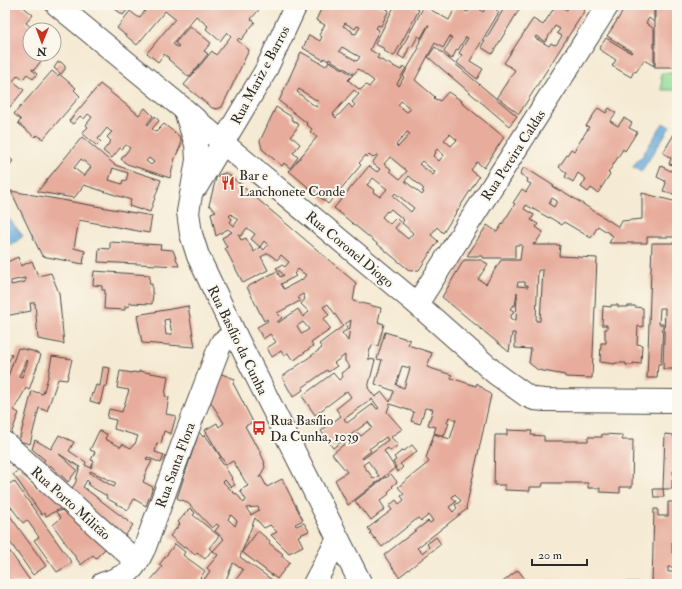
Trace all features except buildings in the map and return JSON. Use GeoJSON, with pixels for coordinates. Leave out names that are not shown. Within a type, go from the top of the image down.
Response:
{"type":"FeatureCollection","features":[{"type":"Feature","properties":{"kind":"street","name":"Rua Coronel Diogo"},"geometry":{"type":"LineString","coordinates":[[57,5],[417,304],[495,373],[527,396],[534,399],[545,400],[677,401]]}},
{"type":"Feature","properties":{"kind":"street","name":"Rua Mariz e Barros"},"geometry":{"type":"LineString","coordinates":[[223,143],[265,72],[296,5]]}},
{"type":"Feature","properties":{"kind":"street","name":"Rua Pereira Caldas"},"geometry":{"type":"LineString","coordinates":[[417,304],[608,5]]}},
{"type":"Feature","properties":{"kind":"street","name":"Rua Basílio da Cunha"},"geometry":{"type":"LineString","coordinates":[[185,110],[196,144],[197,160],[188,212],[191,234],[198,256],[235,334],[361,584]]}},
{"type":"Feature","properties":{"kind":"street","name":"Rua Basílio da Cunha"},"geometry":{"type":"LineString","coordinates":[[190,197],[223,143]]}},
{"type":"Feature","properties":{"kind":"street","name":"Rua Santa Flora"},"geometry":{"type":"LineString","coordinates":[[102,584],[113,581],[130,571],[145,547],[219,348],[222,342],[235,334]]}},
{"type":"Feature","properties":{"kind":"street","name":"Rua Porto Militão"},"geometry":{"type":"LineString","coordinates":[[5,443],[137,562]]}},
{"type":"Feature","properties":{"kind":"street"},"geometry":{"type":"LineString","coordinates":[[314,584],[338,539]]}},
{"type":"Feature","properties":{"kind":"green space"},"geometry":{"type":"Polygon","coordinates":[[[661,73],[677,73],[677,90],[662,90],[661,73]]]}},
{"type":"Feature","properties":{"kind":"water"},"geometry":{"type":"Polygon","coordinates":[[[663,123],[670,127],[641,172],[633,167],[639,158],[641,158],[663,123]]]}},
{"type":"Feature","properties":{"kind":"water"},"geometry":{"type":"Polygon","coordinates":[[[5,214],[23,236],[12,245],[5,237],[5,214]]]}},
{"type":"Feature","properties":{"kind":"place","name":"Bar e Lanchonete Conde"},"geometry":{"type":"Point","coordinates":[228,183]}},
{"type":"Feature","properties":{"kind":"place","name":"Rua Basílio Da Cunha, 1039"},"geometry":{"type":"Point","coordinates":[259,428]}}]}
